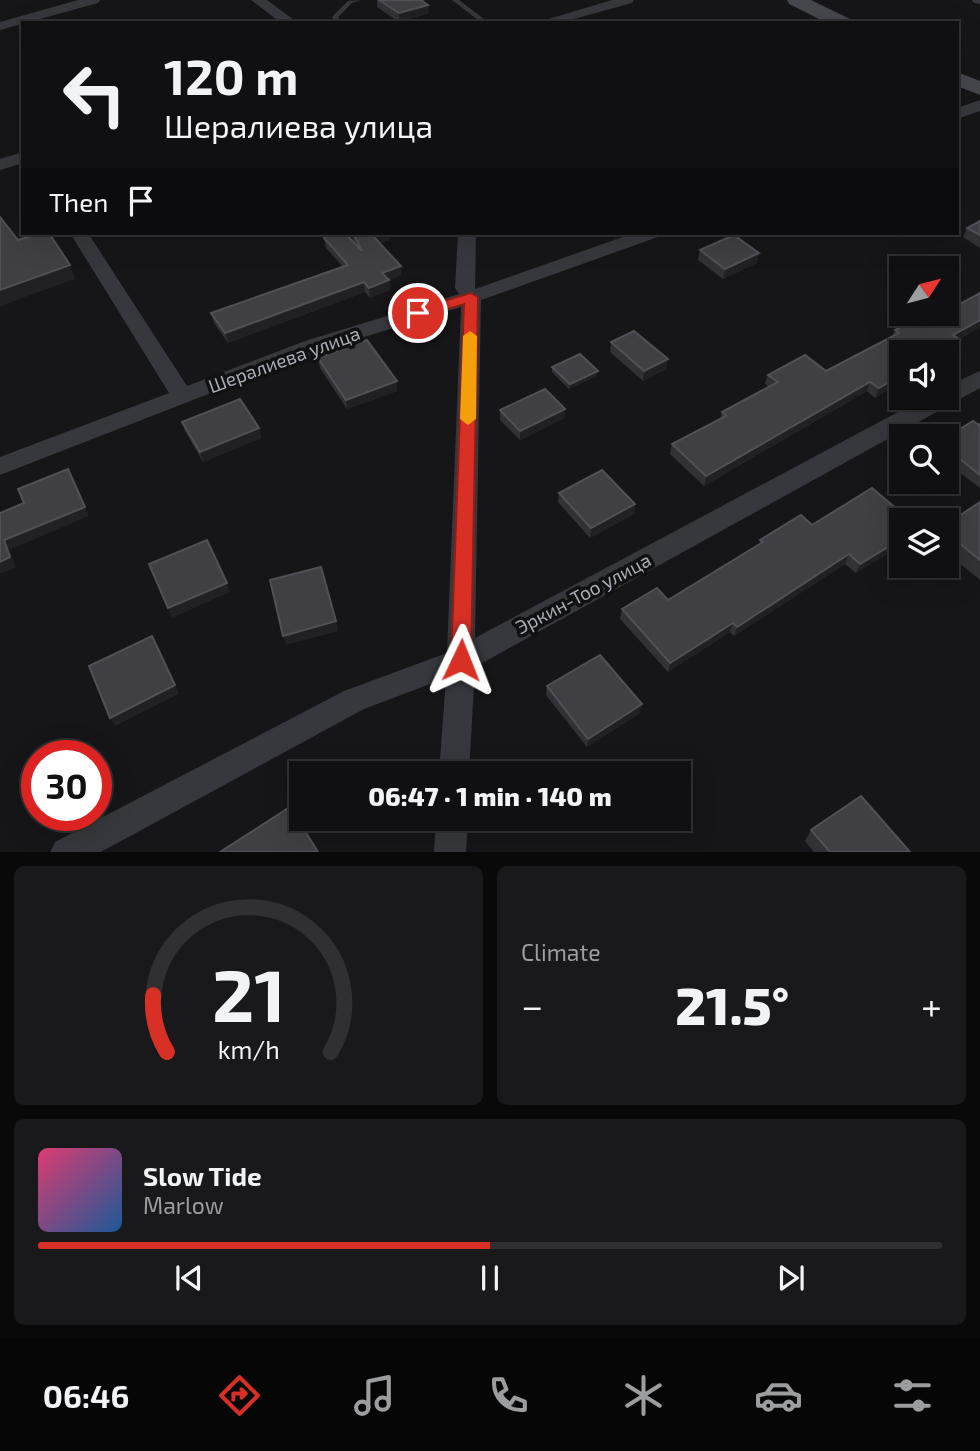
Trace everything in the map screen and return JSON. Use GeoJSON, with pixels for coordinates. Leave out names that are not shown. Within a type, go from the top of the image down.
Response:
{"type":"FeatureCollection","features":[{"type":"Feature","properties":{"kind":"street"},"geometry":{"type":"LineString","coordinates":[[0,26],[93,0]]}},
{"type":"Feature","properties":{"kind":"street"},"geometry":{"type":"LineString","coordinates":[[258,0],[288,21]]}},
{"type":"Feature","properties":{"kind":"street"},"geometry":{"type":"LineString","coordinates":[[549,21],[626,0]]}},
{"type":"Feature","properties":{"kind":"street"},"geometry":{"type":"LineString","coordinates":[[796,0],[839,21]]}},
{"type":"Feature","properties":{"kind":"street"},"geometry":{"type":"LineString","coordinates":[[959,79],[980,89]]}},
{"type":"Feature","properties":{"kind":"street"},"geometry":{"type":"LineString","coordinates":[[959,113],[980,105]]}},
{"type":"Feature","properties":{"kind":"street"},"geometry":{"type":"LineString","coordinates":[[0,164],[21,157]]}},
{"type":"Feature","properties":{"kind":"street"},"geometry":{"type":"LineString","coordinates":[[80,235],[183,396]]}},
{"type":"Feature","properties":{"kind":"street"},"geometry":{"type":"LineString","coordinates":[[455,761],[461,660],[471,297],[465,288],[467,235]]}},
{"type":"Feature","properties":{"kind":"street","name":"Шералиева улица"},"geometry":{"type":"LineString","coordinates":[[0,466],[312,346],[471,297],[645,235]]}},
{"type":"Feature","properties":{"kind":"street","name":"Эркин-Тоо улица"},"geometry":{"type":"LineString","coordinates":[[959,390],[980,378]]}},
{"type":"Feature","properties":{"kind":"street","name":"Эркин-Тоо улица"},"geometry":{"type":"LineString","coordinates":[[66,852],[354,700],[461,660],[922,410]]}},
{"type":"Feature","properties":{"kind":"street"},"geometry":{"type":"LineString","coordinates":[[450,852],[451,831]]}},
{"type":"Feature","properties":{"kind":"lane"},"geometry":{"type":"LineString","coordinates":[[337,21],[335,17],[340,10],[358,0]]}},
{"type":"Feature","properties":{"kind":"lane"},"geometry":{"type":"LineString","coordinates":[[456,0],[483,21]]}},
{"type":"Feature","properties":{"kind":"building"},"geometry":{"type":"Polygon","coordinates":[[[379,0],[421,0],[428,5],[399,13],[379,0]]]}},
{"type":"Feature","properties":{"kind":"building"},"geometry":{"type":"Polygon","coordinates":[[[0,217],[18,240],[34,235],[50,235],[70,265],[0,290],[0,217]]]}},
{"type":"Feature","properties":{"kind":"building"},"geometry":{"type":"Polygon","coordinates":[[[980,221],[980,235],[967,228],[980,221]]]}},
{"type":"Feature","properties":{"kind":"building"},"geometry":{"type":"Polygon","coordinates":[[[328,235],[347,235],[362,251],[354,235],[372,235],[401,266],[382,273],[389,280],[369,288],[364,282],[225,333],[211,313],[348,265],[324,238],[328,235]]]}},
{"type":"Feature","properties":{"kind":"building"},"geometry":{"type":"Polygon","coordinates":[[[734,235],[759,253],[725,269],[700,250],[734,235]]]}},
{"type":"Feature","properties":{"kind":"building"},"geometry":{"type":"Polygon","coordinates":[[[980,293],[980,320],[953,335],[960,340],[889,340],[889,382],[879,388],[870,382],[706,476],[672,444],[726,416],[722,412],[778,382],[768,375],[805,355],[826,371],[899,333],[895,330],[902,326],[959,326],[959,304],[980,293]]]}},
{"type":"Feature","properties":{"kind":"building"},"geometry":{"type":"Polygon","coordinates":[[[634,331],[668,359],[644,371],[611,342],[634,331]]]}},
{"type":"Feature","properties":{"kind":"building"},"geometry":{"type":"Polygon","coordinates":[[[367,340],[397,381],[346,400],[318,358],[367,340]]]}},
{"type":"Feature","properties":{"kind":"building"},"geometry":{"type":"Polygon","coordinates":[[[580,354],[598,371],[570,384],[552,367],[580,354]]]}},
{"type":"Feature","properties":{"kind":"building"},"geometry":{"type":"Polygon","coordinates":[[[545,389],[565,409],[520,431],[500,410],[545,389]]]}},
{"type":"Feature","properties":{"kind":"building"},"geometry":{"type":"Polygon","coordinates":[[[240,399],[259,428],[200,452],[182,422],[240,399]]]}},
{"type":"Feature","properties":{"kind":"building"},"geometry":{"type":"Polygon","coordinates":[[[973,421],[980,424],[980,475],[959,458],[959,430],[973,421]]]}},
{"type":"Feature","properties":{"kind":"building"},"geometry":{"type":"Polygon","coordinates":[[[68,469],[85,507],[4,540],[10,557],[0,562],[0,513],[24,503],[18,489],[68,469]]]}},
{"type":"Feature","properties":{"kind":"building"},"geometry":{"type":"Polygon","coordinates":[[[602,470],[635,504],[591,528],[559,493],[602,470]]]}},
{"type":"Feature","properties":{"kind":"building"},"geometry":{"type":"Polygon","coordinates":[[[872,488],[896,508],[889,508],[889,546],[860,564],[849,554],[737,627],[733,623],[670,663],[622,609],[657,588],[668,600],[763,542],[760,540],[801,515],[812,525],[872,488]]]}},
{"type":"Feature","properties":{"kind":"building"},"geometry":{"type":"Polygon","coordinates":[[[980,502],[980,560],[959,543],[959,516],[980,502]]]}},
{"type":"Feature","properties":{"kind":"building"},"geometry":{"type":"Polygon","coordinates":[[[207,540],[227,583],[168,608],[149,564],[207,540]]]}},
{"type":"Feature","properties":{"kind":"building"},"geometry":{"type":"Polygon","coordinates":[[[321,567],[336,621],[283,636],[270,580],[321,567]]]}},
{"type":"Feature","properties":{"kind":"building"},"geometry":{"type":"Polygon","coordinates":[[[152,636],[175,685],[110,718],[89,666],[152,636]]]}},
{"type":"Feature","properties":{"kind":"building"},"geometry":{"type":"Polygon","coordinates":[[[600,655],[642,704],[588,739],[547,686],[600,655]]]}},
{"type":"Feature","properties":{"kind":"building"},"geometry":{"type":"Polygon","coordinates":[[[861,796],[910,852],[830,852],[811,830],[861,796]]]}},
{"type":"Feature","properties":{"kind":"building"},"geometry":{"type":"Polygon","coordinates":[[[289,808],[289,831],[305,831],[318,852],[220,852],[289,808]]]}},
{"type":"Feature","properties":{"kind":"slow traffic"},"geometry":{"type":"LineString","coordinates":[[468,419],[470,336]]}},
{"type":"Feature","properties":{"kind":"route"},"geometry":{"type":"LineString","coordinates":[[418,313],[471,297],[461,660]]}}]}
